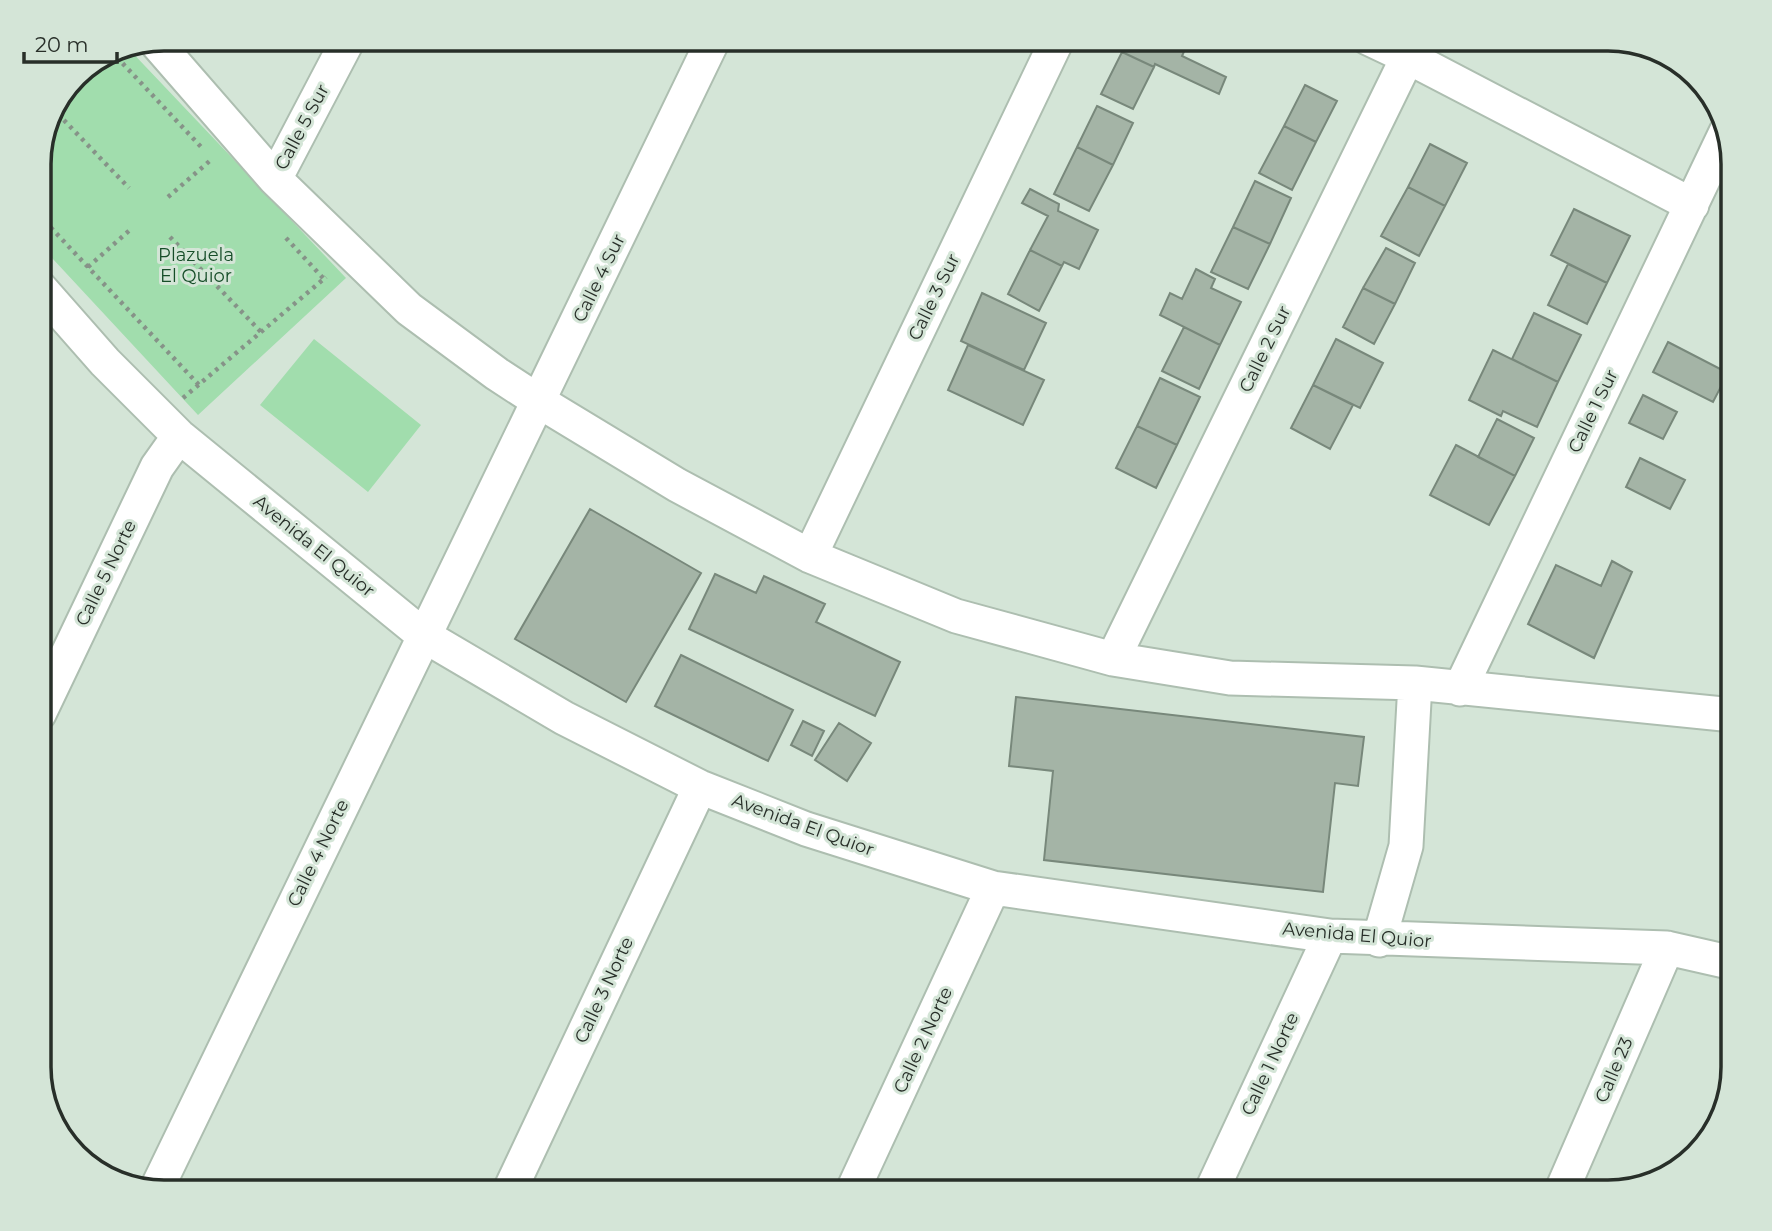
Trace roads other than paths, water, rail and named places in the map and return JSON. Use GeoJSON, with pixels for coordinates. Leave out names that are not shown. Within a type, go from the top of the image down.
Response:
{"type":"FeatureCollection","features":[{"type":"Feature","properties":{"kind":"street"},"geometry":{"type":"LineString","coordinates":[[164,51],[275,179],[409,309],[540,402],[677,485],[810,556],[956,616],[1113,659],[1230,678],[1415,683],[1721,714]]}},
{"type":"Feature","properties":{"kind":"street","name":"Calle 5 Sur"},"geometry":{"type":"LineString","coordinates":[[275,179],[342,51]]}},
{"type":"Feature","properties":{"kind":"street","name":"Calle 4 Sur"},"geometry":{"type":"LineString","coordinates":[[484,517],[708,51]]}},
{"type":"Feature","properties":{"kind":"street","name":"Calle 3 Sur"},"geometry":{"type":"LineString","coordinates":[[810,556],[1052,51]]}},
{"type":"Feature","properties":{"kind":"street","name":"Calle 2 Sur"},"geometry":{"type":"LineString","coordinates":[[1113,659],[1412,51]]}},
{"type":"Feature","properties":{"kind":"street"},"geometry":{"type":"LineString","coordinates":[[1418,51],[1692,205]]}},
{"type":"Feature","properties":{"kind":"street","name":"Calle 1 Sur"},"geometry":{"type":"LineString","coordinates":[[1460,689],[1719,146]]}},
{"type":"Feature","properties":{"kind":"street","name":"Avenida El Quior"},"geometry":{"type":"LineString","coordinates":[[51,301],[105,362],[170,426],[423,635],[564,718],[700,787],[806,829],[993,888],[1330,936],[1379,940],[1667,948],[1721,960]]}},
{"type":"Feature","properties":{"kind":"street","name":"Calle 5 Norte"},"geometry":{"type":"LineString","coordinates":[[51,689],[157,467],[170,426]]}},
{"type":"Feature","properties":{"kind":"street","name":"Calle 4 Norte"},"geometry":{"type":"LineString","coordinates":[[161,1180],[423,635],[484,517]]}},
{"type":"Feature","properties":{"kind":"street"},"geometry":{"type":"LineString","coordinates":[[1379,940],[1406,846],[1415,683]]}},
{"type":"Feature","properties":{"kind":"street","name":"Calle 3 Norte"},"geometry":{"type":"LineString","coordinates":[[515,1180],[700,787]]}},
{"type":"Feature","properties":{"kind":"street","name":"Calle 2 Norte"},"geometry":{"type":"LineString","coordinates":[[858,1180],[993,888]]}},
{"type":"Feature","properties":{"kind":"street","name":"Calle 1 Norte"},"geometry":{"type":"LineString","coordinates":[[1217,1180],[1330,936]]}},
{"type":"Feature","properties":{"kind":"street","name":"Calle 23"},"geometry":{"type":"LineString","coordinates":[[1566,1180],[1667,948]]}},
{"type":"Feature","properties":{"kind":"park label","name":"Plazuela El Quior"},"geometry":{"type":"Point","coordinates":[196,265]}}]}
